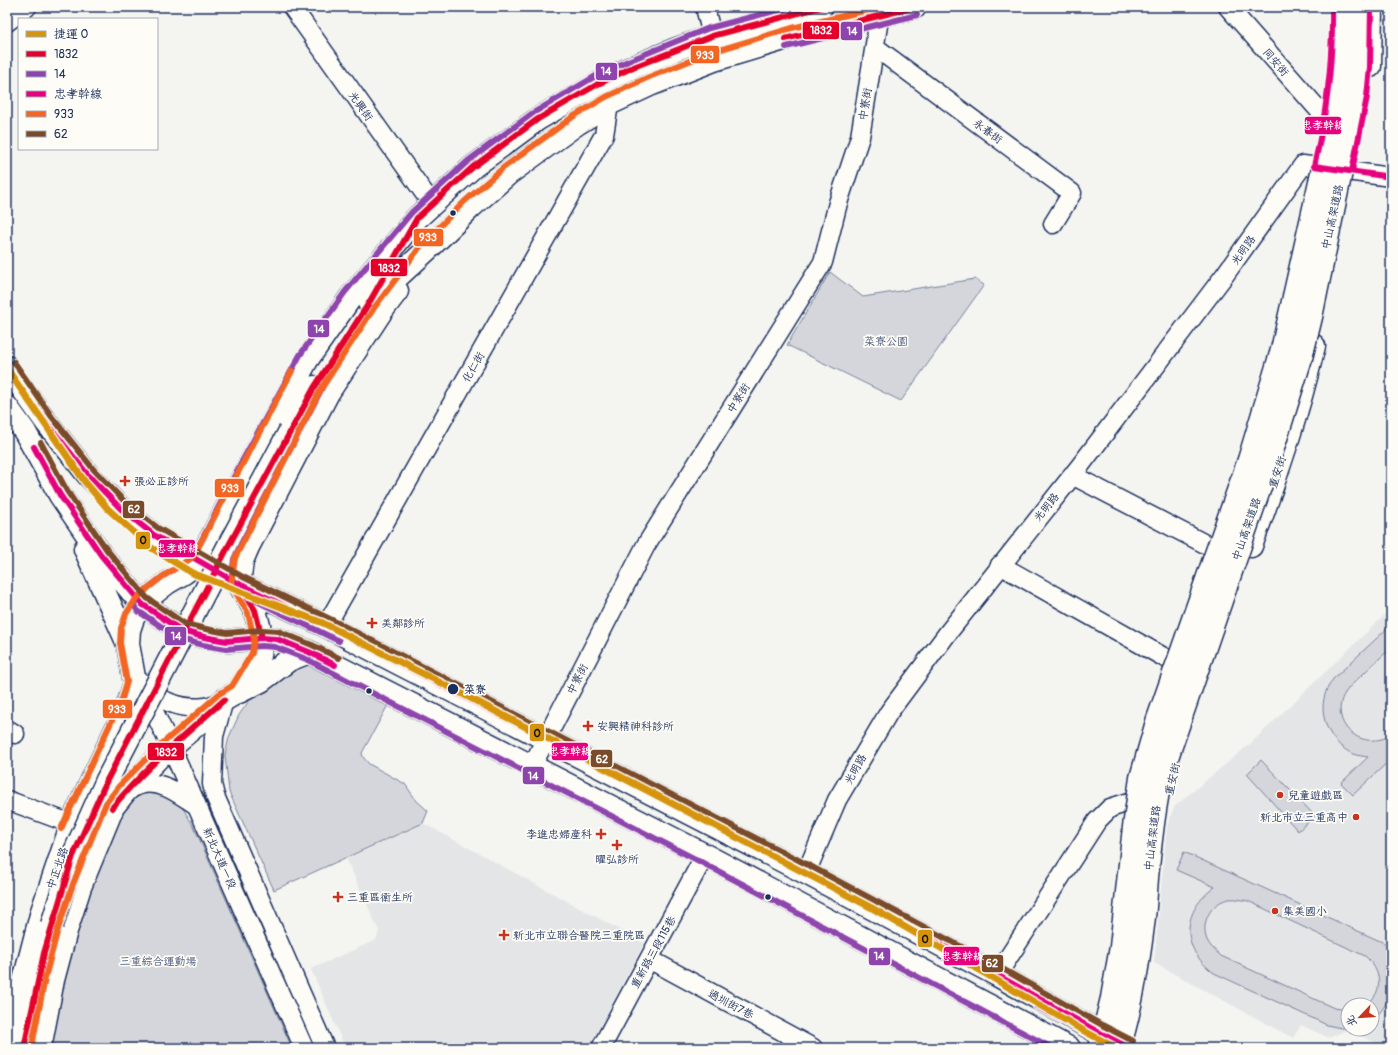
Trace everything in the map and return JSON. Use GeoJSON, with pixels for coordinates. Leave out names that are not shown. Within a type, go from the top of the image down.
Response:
{"type":"FeatureCollection","features":[{"type":"Feature","properties":{"kind":"main road"},"geometry":{"type":"LineString","coordinates":[[199,562],[246,471],[307,360],[350,297],[425,211],[473,167],[538,119],[566,101],[631,68],[712,36],[821,7]]}},
{"type":"Feature","properties":{"kind":"main road"},"geometry":{"type":"LineString","coordinates":[[369,303],[429,248],[471,206],[508,174],[578,123],[609,104],[652,84],[714,60],[880,11],[915,7]]}},
{"type":"Feature","properties":{"kind":"main road"},"geometry":{"type":"LineString","coordinates":[[1097,1043],[1118,902],[1129,802],[1136,761],[1169,660],[1244,443],[1286,296],[1325,117],[1332,56],[1332,7]]}},
{"type":"Feature","properties":{"kind":"main road","name":"中山高架道路"},"geometry":{"type":"LineString","coordinates":[[1097,1043],[1111,1005],[1121,946],[1141,778],[1158,722],[1249,460],[1284,343],[1333,124],[1341,65],[1342,7]]}},
{"type":"Feature","properties":{"kind":"main road","name":"中山高架道路"},"geometry":{"type":"LineString","coordinates":[[1125,1048],[1124,1032],[1145,915],[1148,867],[1162,772],[1268,464],[1311,317],[1356,99],[1360,70],[1360,7]]}},
{"type":"Feature","properties":{"kind":"main road","name":"重安街"},"geometry":{"type":"LineString","coordinates":[[1125,1048],[1136,1023],[1148,960],[1164,812],[1172,774],[1184,735],[1277,474],[1307,377],[1328,286],[1367,97],[1370,67],[1371,7]]}},
{"type":"Feature","properties":{"kind":"main road"},"geometry":{"type":"LineString","coordinates":[[25,1045],[44,953],[73,856],[107,780],[229,545],[314,388],[369,303],[425,211]]}},
{"type":"Feature","properties":{"kind":"main road"},"geometry":{"type":"LineString","coordinates":[[25,1045],[53,980],[80,887],[112,807],[125,792],[171,747],[231,696],[260,656],[262,638],[254,610],[239,584],[242,561],[328,393],[381,312],[429,248]]}},
{"type":"Feature","properties":{"kind":"main road"},"geometry":{"type":"LineString","coordinates":[[7,367],[51,428],[103,493],[121,510],[154,535],[239,584],[326,626],[806,873],[997,975],[1097,1043],[1125,1048]]}},
{"type":"Feature","properties":{"kind":"main road"},"geometry":{"type":"LineString","coordinates":[[7,407],[25,432],[60,495],[128,644]]}},
{"type":"Feature","properties":{"kind":"main road"},"geometry":{"type":"LineString","coordinates":[[60,495],[101,555],[142,604],[182,631],[204,638],[227,641],[262,638],[277,639],[309,652],[705,855],[1069,1048]]}},
{"type":"Feature","properties":{"kind":"main road","name":"中正北路"},"geometry":{"type":"LineString","coordinates":[[25,1045],[20,996],[42,912],[72,823],[129,702],[135,683],[128,644],[129,630],[142,604],[167,583],[184,574],[199,562]]}},
{"type":"Feature","properties":{"kind":"main road"},"geometry":{"type":"LineString","coordinates":[[231,696],[261,681],[289,660],[309,652]]}},
{"type":"Feature","properties":{"kind":"street"},"geometry":{"type":"LineString","coordinates":[[7,22],[27,7]]}},
{"type":"Feature","properties":{"kind":"street","name":"光興街"},"geometry":{"type":"LineString","coordinates":[[292,7],[382,135],[425,211]]}},
{"type":"Feature","properties":{"kind":"street","name":"同安街"},"geometry":{"type":"LineString","coordinates":[[1228,7],[1325,117]]}},
{"type":"Feature","properties":{"kind":"street"},"geometry":{"type":"LineString","coordinates":[[706,8],[712,36],[714,60]]}},
{"type":"Feature","properties":{"kind":"street","name":"中寮街"},"geometry":{"type":"LineString","coordinates":[[532,766],[646,545],[823,262],[838,203],[860,137],[880,11]]}},
{"type":"Feature","properties":{"kind":"street","name":"永春街"},"geometry":{"type":"LineString","coordinates":[[874,47],[1072,193],[1053,224]]}},
{"type":"Feature","properties":{"kind":"street","name":"化仁街"},"geometry":{"type":"LineString","coordinates":[[326,626],[604,135],[609,104]]}},
{"type":"Feature","properties":{"kind":"street","name":"光明路"},"geometry":{"type":"LineString","coordinates":[[806,873],[838,800],[888,712],[1224,276],[1303,165],[1314,166]]}},
{"type":"Feature","properties":{"kind":"street"},"geometry":{"type":"LineString","coordinates":[[1314,166],[1391,177]]}},
{"type":"Feature","properties":{"kind":"street"},"geometry":{"type":"LineString","coordinates":[[1072,475],[1209,546],[1242,571]]}},
{"type":"Feature","properties":{"kind":"street"},"geometry":{"type":"LineString","coordinates":[[1000,565],[1169,660]]}},
{"type":"Feature","properties":{"kind":"street"},"geometry":{"type":"LineString","coordinates":[[133,669],[146,687],[163,700],[183,706],[204,707],[231,696]]}},
{"type":"Feature","properties":{"kind":"street","name":"新北大道一段"},"geometry":{"type":"LineString","coordinates":[[133,669],[171,747],[304,1048]]}},
{"type":"Feature","properties":{"kind":"street","name":"新北大道一段"},"geometry":{"type":"LineString","coordinates":[[231,696],[214,736],[212,784],[215,796],[325,1048]]}},
{"type":"Feature","properties":{"kind":"street"},"geometry":{"type":"LineString","coordinates":[[125,792],[142,784],[155,783],[167,786],[196,805]]}},
{"type":"Feature","properties":{"kind":"street"},"geometry":{"type":"LineString","coordinates":[[7,800],[72,823],[100,836]]}},
{"type":"Feature","properties":{"kind":"street"},"geometry":{"type":"LineString","coordinates":[[997,975],[1097,821],[1110,808],[1129,802]]}},
{"type":"Feature","properties":{"kind":"street","name":"重新路三段115巷"},"geometry":{"type":"LineString","coordinates":[[601,1048],[705,855]]}},
{"type":"Feature","properties":{"kind":"street","name":"過圳街7巷"},"geometry":{"type":"LineString","coordinates":[[649,959],[814,1048]]}},
{"type":"Feature","properties":{"kind":"shaded area","name":"集美國小"},"geometry":{"type":"Polygon","coordinates":[[[1391,609],[1391,1048],[1385,1048],[1364,1037],[1380,1037],[1380,997],[1340,997],[1340,1033],[1329,1038],[1301,1025],[1293,1038],[1154,963],[1167,827],[1175,806],[1250,744],[1391,609]]]}},
{"type":"Feature","properties":{"kind":"shaded area","name":"新北市立聯合醫院三重院區"},"geometry":{"type":"Polygon","coordinates":[[[423,823],[644,943],[589,1048],[345,1048],[311,969],[376,940],[379,931],[346,858],[423,823]]]}},
{"type":"Feature","properties":{"kind":"green space","name":"菜寮公園"},"geometry":{"type":"Polygon","coordinates":[[[830,272],[863,297],[975,279],[984,285],[901,401],[787,345],[830,272]]]}},
{"type":"Feature","properties":{"kind":"green space"},"geometry":{"type":"Polygon","coordinates":[[[1391,625],[1391,648],[1348,688],[1342,698],[1340,710],[1342,721],[1353,734],[1367,740],[1381,739],[1391,736],[1391,759],[1353,795],[1341,783],[1368,757],[1355,755],[1337,743],[1331,735],[1324,718],[1324,699],[1327,689],[1333,679],[1391,625]]]}},
{"type":"Feature","properties":{"kind":"green space"},"geometry":{"type":"Polygon","coordinates":[[[308,661],[388,705],[362,753],[363,757],[369,764],[405,784],[416,800],[428,811],[423,823],[274,890],[229,792],[225,755],[229,737],[239,715],[249,701],[271,681],[308,661]]]}},
{"type":"Feature","properties":{"kind":"green space","name":"兒童遊戲區"},"geometry":{"type":"Polygon","coordinates":[[[1261,760],[1315,816],[1298,831],[1247,774],[1261,760]]]}},
{"type":"Feature","properties":{"kind":"green space","name":"三重綜合運動場"},"geometry":{"type":"Polygon","coordinates":[[[153,790],[171,795],[181,805],[194,827],[292,1048],[52,1048],[53,1029],[79,920],[117,817],[129,800],[139,793],[153,790]]]}},
{"type":"Feature","properties":{"kind":"green space"},"geometry":{"type":"Polygon","coordinates":[[[1184,852],[1391,946],[1390,968],[1392,983],[1386,1003],[1380,1012],[1380,997],[1373,997],[1376,993],[1379,980],[1375,968],[1365,956],[1248,901],[1229,899],[1217,904],[1212,909],[1206,920],[1205,927],[1205,933],[1210,945],[1221,956],[1334,1008],[1340,1009],[1340,1028],[1327,1025],[1214,973],[1203,963],[1195,952],[1190,941],[1189,930],[1191,918],[1196,907],[1215,887],[1176,870],[1184,852]]]}},
{"type":"Feature","properties":{"kind":"metro line","name":"O"},"geometry":{"type":"LineString","coordinates":[[7,369],[85,482],[108,509],[150,547],[192,573],[323,623],[451,688],[872,908],[1116,1048]]}},
{"type":"Feature","properties":{"kind":"transit line","name":"14"},"geometry":{"type":"LineString","coordinates":[[790,7],[709,28],[628,61],[594,77],[533,113],[468,161],[412,212],[345,292],[300,355],[239,467],[193,557],[148,588],[136,599],[134,606],[138,611],[180,639],[226,649],[262,646],[275,647],[306,659],[701,862],[1052,1048]]}},
{"type":"Feature","properties":{"kind":"transit line","name":"1832"},"geometry":{"type":"LineString","coordinates":[[24,1048],[44,953],[73,856],[107,780],[229,545],[314,388],[369,303],[417,218],[473,167],[538,119],[598,84],[631,68],[712,36],[821,7]]}},
{"type":"Feature","properties":{"kind":"transit line","name":"933"},"geometry":{"type":"LineString","coordinates":[[32,1046],[45,978],[58,929],[73,884],[106,803],[119,786],[156,749],[219,694],[232,686],[252,653],[254,639],[248,613],[231,585],[235,558],[321,389],[374,308],[423,243],[465,201],[503,168],[574,116],[606,97],[649,77],[712,52],[792,28],[881,7]]}},
{"type":"Feature","properties":{"kind":"transit line","name":"1832"},"geometry":{"type":"LineString","coordinates":[[785,39],[915,7]]}},
{"type":"Feature","properties":{"kind":"transit line","name":"忠孝幹線"},"geometry":{"type":"LineString","coordinates":[[1332,7],[1330,68],[1326,107],[1314,166],[1391,177]]}},
{"type":"Feature","properties":{"kind":"transit line","name":"忠孝幹線"},"geometry":{"type":"LineString","coordinates":[[1352,171],[1367,97],[1370,67],[1371,7]]}},
{"type":"Feature","properties":{"kind":"transit line","name":"14"},"geometry":{"type":"LineString","coordinates":[[786,47],[917,15]]}},
{"type":"Feature","properties":{"kind":"transit line","name":"62"},"geometry":{"type":"LineString","coordinates":[[14,362],[52,417],[94,470],[126,503],[158,528],[243,577],[330,619],[810,866],[1001,968],[1133,1041]]}},
{"type":"Feature","properties":{"kind":"transit line","name":"忠孝幹線"},"geometry":{"type":"LineString","coordinates":[[7,367],[46,422],[88,475],[121,509],[154,535],[239,584],[326,626],[806,873],[997,975],[1129,1048]]}},
{"type":"Feature","properties":{"kind":"transit line","name":"933"},"geometry":{"type":"LineString","coordinates":[[61,829],[122,699],[127,682],[120,643],[121,628],[126,614],[136,599],[148,588],[193,557],[292,371]]}},
{"type":"Feature","properties":{"kind":"transit line","name":"14"},"geometry":{"type":"LineString","coordinates":[[322,388],[234,559],[231,584],[232,588],[236,591],[339,641]]}},
{"type":"Feature","properties":{"kind":"transit line","name":"62"},"geometry":{"type":"LineString","coordinates":[[41,443],[67,491],[107,550],[147,598],[185,624],[227,633],[262,630],[278,631],[339,658]]}},
{"type":"Feature","properties":{"kind":"transit line","name":"忠孝幹線"},"geometry":{"type":"LineString","coordinates":[[34,447],[60,495],[101,555],[142,604],[182,631],[227,641],[262,638],[277,639],[309,652],[335,665]]}},
{"type":"Feature","properties":{"kind":"transit line","name":"1832"},"geometry":{"type":"LineString","coordinates":[[239,584],[255,610],[262,638]]}},
{"type":"Feature","properties":{"kind":"transit line","name":"1832"},"geometry":{"type":"LineString","coordinates":[[112,808],[152,765],[224,700]]}},
{"type":"Feature","properties":{"kind":"transit line","name":"14"},"geometry":{"type":"LineString","coordinates":[[1036,1006],[1112,1048]]}},
{"type":"Feature","properties":{"kind":"place","name":"張必正診所"},"geometry":{"type":"Point","coordinates":[125,481]}},
{"type":"Feature","properties":{"kind":"place","name":"美鄰診所"},"geometry":{"type":"Point","coordinates":[372,623]}},
{"type":"Feature","properties":{"kind":"place","name":"菜寮"},"geometry":{"type":"Point","coordinates":[453,689]}},
{"type":"Feature","properties":{"kind":"place","name":"安興精神科診所"},"geometry":{"type":"Point","coordinates":[588,726]}},
{"type":"Feature","properties":{"kind":"place","name":"兒童遊戲區"},"geometry":{"type":"Point","coordinates":[1280,795]}},
{"type":"Feature","properties":{"kind":"place","name":"新北市立三重高中"},"geometry":{"type":"Point","coordinates":[1356,817]}},
{"type":"Feature","properties":{"kind":"place","name":"李進忠婦產科"},"geometry":{"type":"Point","coordinates":[601,834]}},
{"type":"Feature","properties":{"kind":"place","name":"曜弘診所"},"geometry":{"type":"Point","coordinates":[617,845]}},
{"type":"Feature","properties":{"kind":"place","name":"三重區衛生所"},"geometry":{"type":"Point","coordinates":[338,897]}},
{"type":"Feature","properties":{"kind":"place","name":"集美國小"},"geometry":{"type":"Point","coordinates":[1275,911]}},
{"type":"Feature","properties":{"kind":"place","name":"新北市立聯合醫院三重院區"},"geometry":{"type":"Point","coordinates":[504,935]}}]}
